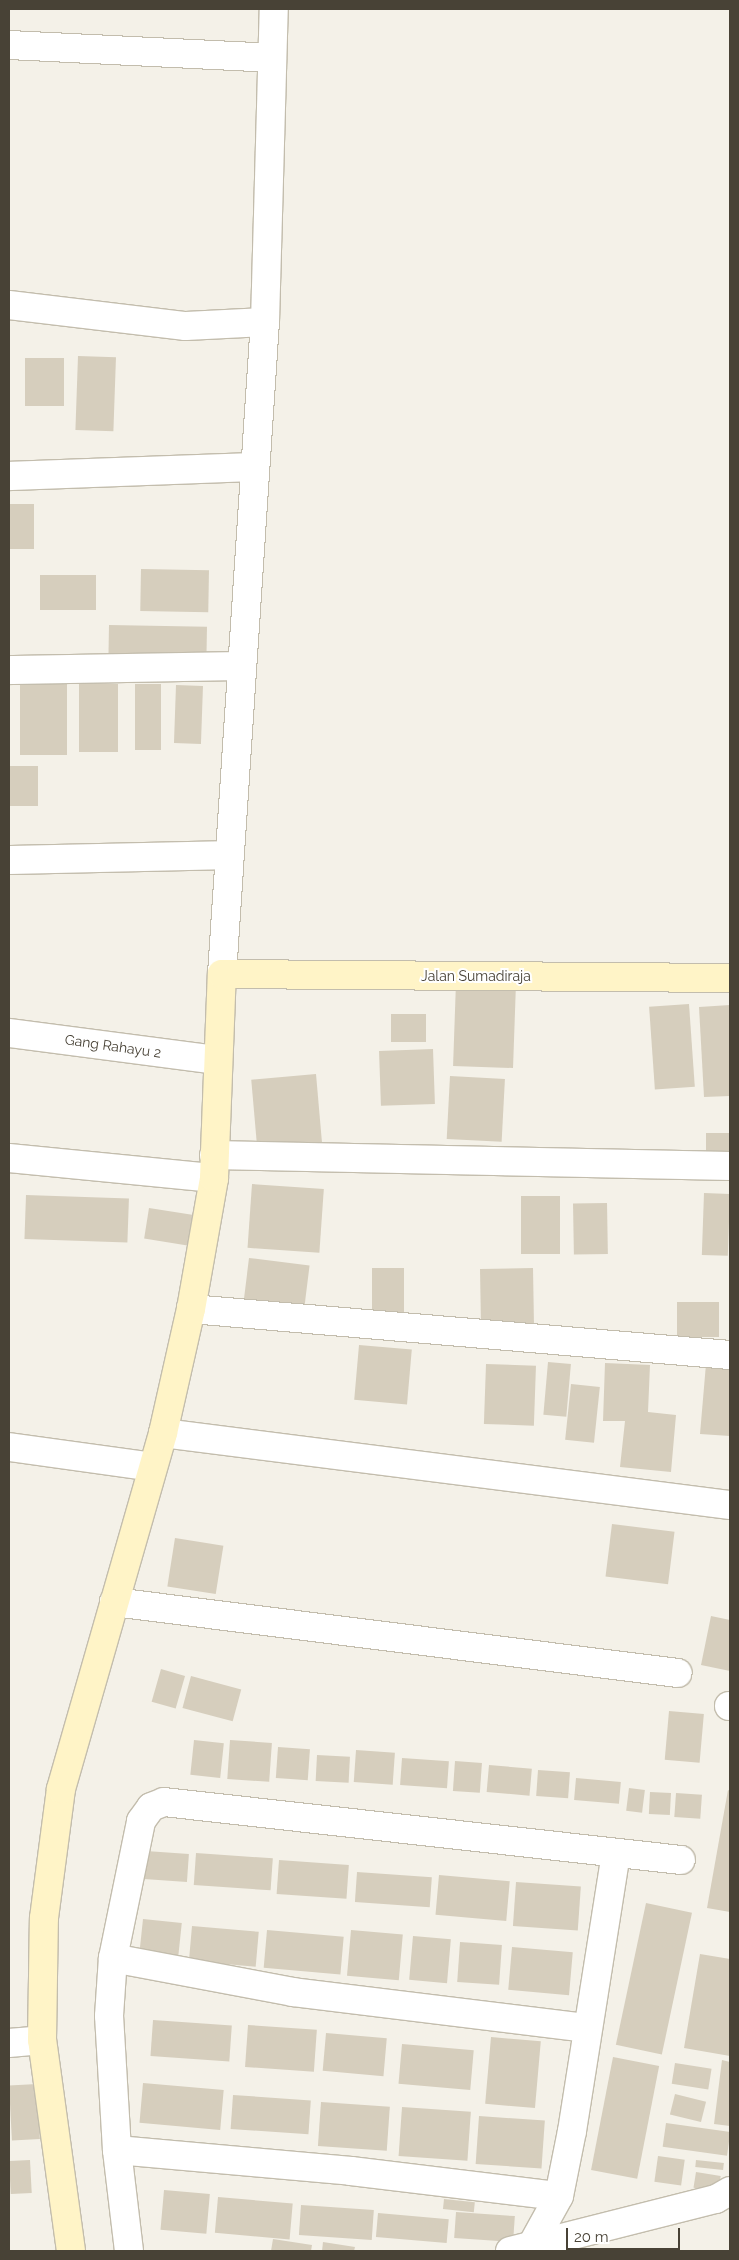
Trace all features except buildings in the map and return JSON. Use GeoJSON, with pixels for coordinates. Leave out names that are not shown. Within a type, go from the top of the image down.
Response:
{"type":"FeatureCollection","features":[{"type":"Feature","properties":{"kind":"street"},"geometry":{"type":"LineString","coordinates":[[71,2251],[42,2040],[44,1918],[61,1789],[91,1694],[114,1602],[163,1433],[191,1309],[214,1167],[222,974],[240,666],[265,322],[271,58],[274,9]]}},
{"type":"Feature","properties":{"kind":"street"},"geometry":{"type":"LineString","coordinates":[[9,45],[271,58]]}},
{"type":"Feature","properties":{"kind":"street"},"geometry":{"type":"LineString","coordinates":[[9,305],[186,326],[265,322]]}},
{"type":"Feature","properties":{"kind":"street"},"geometry":{"type":"LineString","coordinates":[[9,476],[253,467]]}},
{"type":"Feature","properties":{"kind":"street"},"geometry":{"type":"LineString","coordinates":[[9,670],[240,666]]}},
{"type":"Feature","properties":{"kind":"street"},"geometry":{"type":"LineString","coordinates":[[9,860],[230,856]]}},
{"type":"Feature","properties":{"kind":"street","name":"Jalan Sumadiraja"},"geometry":{"type":"LineString","coordinates":[[222,974],[730,978]]}},
{"type":"Feature","properties":{"kind":"street","name":"Gang Rahayu 2"},"geometry":{"type":"LineString","coordinates":[[9,1033],[218,1060]]}},
{"type":"Feature","properties":{"kind":"street"},"geometry":{"type":"LineString","coordinates":[[9,1158],[214,1167],[730,1166]]}},
{"type":"Feature","properties":{"kind":"street"},"geometry":{"type":"LineString","coordinates":[[191,1309],[730,1355]]}},
{"type":"Feature","properties":{"kind":"street"},"geometry":{"type":"LineString","coordinates":[[163,1433],[730,1505]]}},
{"type":"Feature","properties":{"kind":"street"},"geometry":{"type":"LineString","coordinates":[[9,1448],[153,1467]]}},
{"type":"Feature","properties":{"kind":"street"},"geometry":{"type":"LineString","coordinates":[[114,1602],[678,1673]]}},
{"type":"Feature","properties":{"kind":"street"},"geometry":{"type":"LineString","coordinates":[[129,2251],[117,2150],[109,2047],[113,1958],[141,1821],[151,1807],[164,1802],[681,1860]]}},
{"type":"Feature","properties":{"kind":"street"},"geometry":{"type":"LineString","coordinates":[[521,2248],[559,2196],[572,2131],[586,2028],[616,1853]]}},
{"type":"Feature","properties":{"kind":"street"},"geometry":{"type":"LineString","coordinates":[[113,1958],[293,1992],[586,2028]]}},
{"type":"Feature","properties":{"kind":"street"},"geometry":{"type":"LineString","coordinates":[[9,2043],[42,2040]]}},
{"type":"Feature","properties":{"kind":"street"},"geometry":{"type":"LineString","coordinates":[[117,2150],[352,2171],[559,2196]]}},
{"type":"Feature","properties":{"kind":"street"},"geometry":{"type":"LineString","coordinates":[[521,2248],[716,2199],[730,2191]]}}]}
